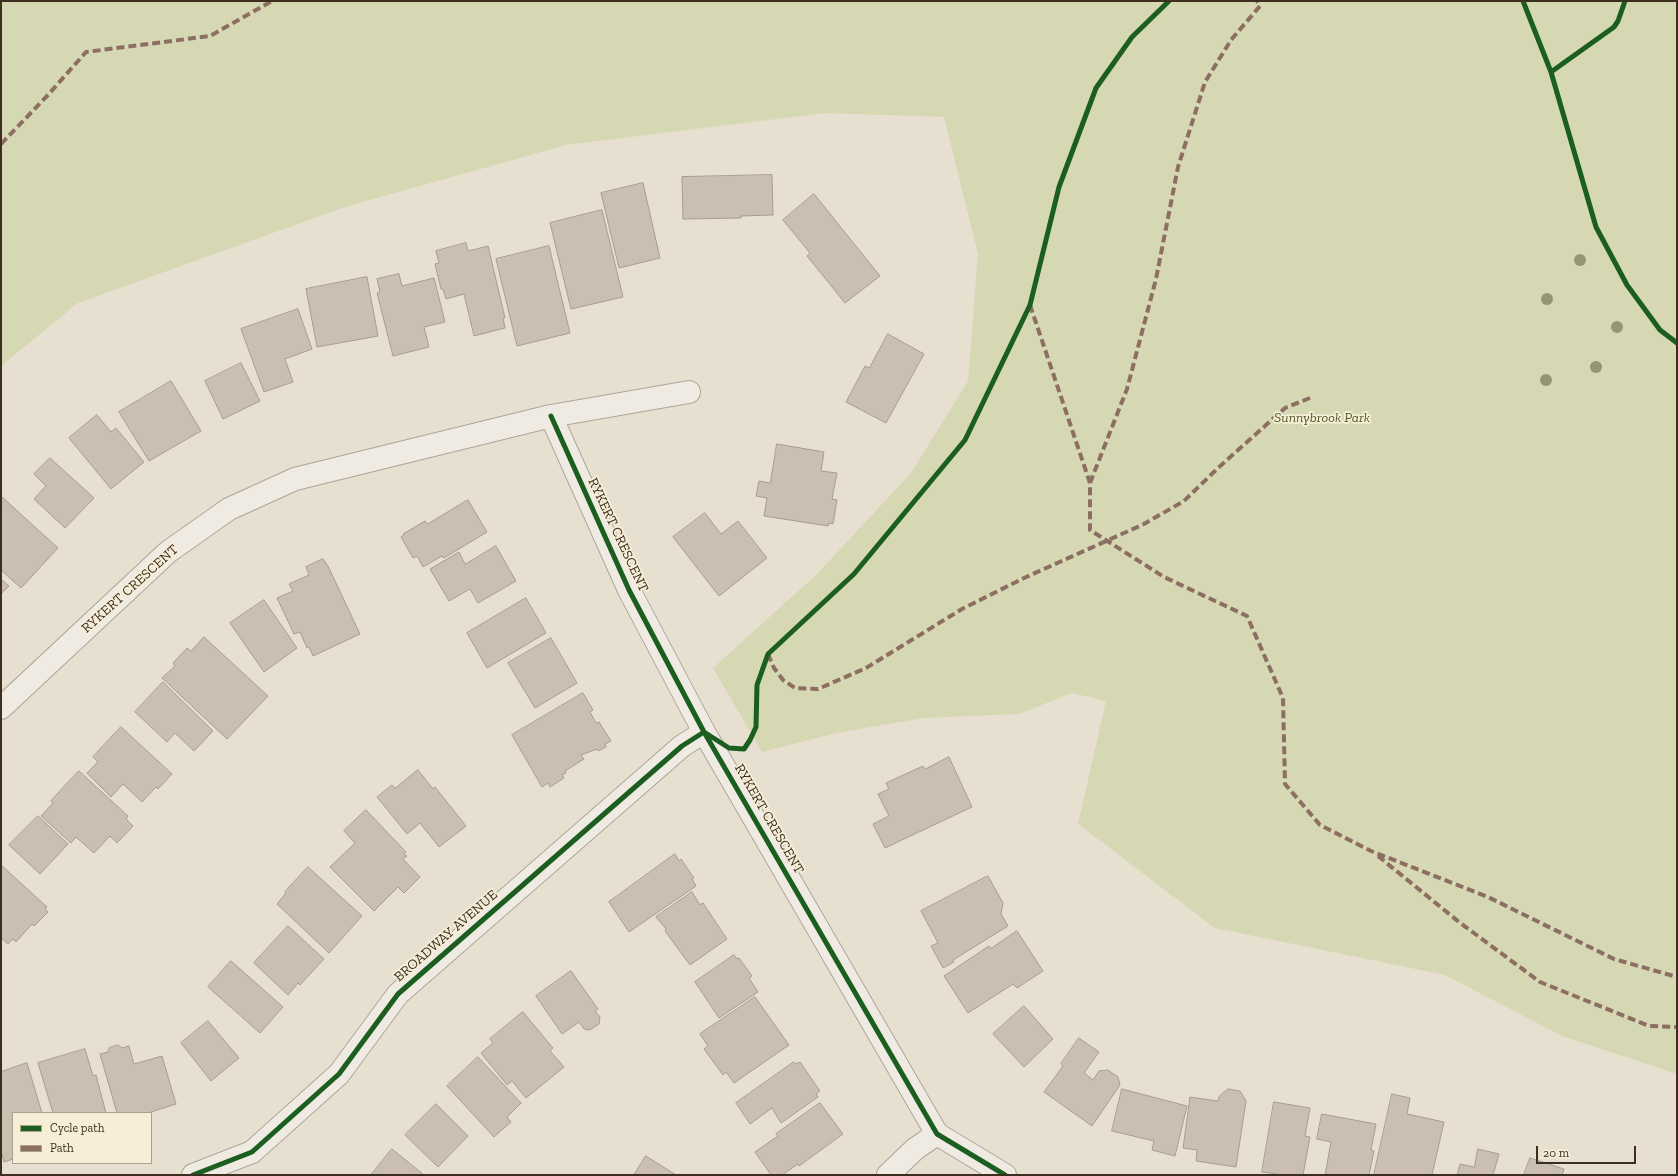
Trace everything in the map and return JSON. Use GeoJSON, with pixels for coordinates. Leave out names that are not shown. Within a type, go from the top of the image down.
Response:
{"type":"FeatureCollection","features":[{"type":"Feature","properties":{"kind":"street","name":"RYKERT CRESCENT"},"geometry":{"type":"LineString","coordinates":[[1,708],[168,552],[229,509],[295,479],[551,416],[689,392]]}},
{"type":"Feature","properties":{"kind":"street","name":"RYKERT CRESCENT"},"geometry":{"type":"LineString","coordinates":[[551,416],[629,590],[704,732],[937,1134],[1005,1175]]}},
{"type":"Feature","properties":{"kind":"street","name":"BROADWAY AVENUE"},"geometry":{"type":"LineString","coordinates":[[193,1175],[252,1152],[339,1074],[398,994],[682,746],[704,732]]}},
{"type":"Feature","properties":{"kind":"street"},"geometry":{"type":"LineString","coordinates":[[888,1175],[915,1149],[937,1134]]}},
{"type":"Feature","properties":{"kind":"green space","name":"Sunnybrook Park"},"geometry":{"type":"Polygon","coordinates":[[[1,1],[1677,1],[1677,1074],[1562,1036],[1445,975],[1215,928],[1078,824],[1106,701],[1072,693],[1019,714],[924,718],[836,733],[762,752],[713,668],[817,574],[911,473],[968,381],[978,254],[944,117],[825,113],[566,145],[345,207],[78,303],[1,366],[1,1]]]}},
{"type":"Feature","properties":{"kind":"building"},"geometry":{"type":"Polygon","coordinates":[[[772,175],[773,215],[741,216],[741,218],[683,219],[682,177],[772,175]]]}},
{"type":"Feature","properties":{"kind":"building"},"geometry":{"type":"Polygon","coordinates":[[[643,183],[660,258],[619,268],[601,193],[643,183]]]}},
{"type":"Feature","properties":{"kind":"building"},"geometry":{"type":"Polygon","coordinates":[[[814,194],[880,276],[845,303],[807,256],[810,253],[783,220],[814,194]]]}},
{"type":"Feature","properties":{"kind":"building"},"geometry":{"type":"Polygon","coordinates":[[[602,210],[623,297],[571,309],[550,223],[602,210]]]}},
{"type":"Feature","properties":{"kind":"building"},"geometry":{"type":"Polygon","coordinates":[[[466,243],[468,251],[488,246],[505,318],[503,318],[505,328],[474,336],[464,294],[446,299],[443,289],[441,289],[435,264],[439,263],[436,251],[466,243]]]}},
{"type":"Feature","properties":{"kind":"building"},"geometry":{"type":"Polygon","coordinates":[[[549,246],[570,333],[517,346],[496,259],[549,246]]]}},
{"type":"Feature","properties":{"kind":"building"},"geometry":{"type":"Polygon","coordinates":[[[399,274],[402,286],[434,278],[445,322],[424,327],[429,347],[393,356],[377,293],[380,292],[377,279],[399,274]]]}},
{"type":"Feature","properties":{"kind":"building"},"geometry":{"type":"Polygon","coordinates":[[[367,277],[378,336],[317,347],[306,289],[367,277]]]}},
{"type":"Feature","properties":{"kind":"building"},"geometry":{"type":"Polygon","coordinates":[[[298,309],[312,349],[285,359],[293,382],[264,392],[241,329],[298,309]]]}},
{"type":"Feature","properties":{"kind":"building"},"geometry":{"type":"Polygon","coordinates":[[[888,334],[924,354],[886,423],[846,402],[865,366],[869,368],[888,334]]]}},
{"type":"Feature","properties":{"kind":"building"},"geometry":{"type":"Polygon","coordinates":[[[241,363],[260,401],[223,419],[205,381],[241,363]]]}},
{"type":"Feature","properties":{"kind":"building"},"geometry":{"type":"Polygon","coordinates":[[[171,381],[201,431],[149,461],[119,412],[171,381]]]}},
{"type":"Feature","properties":{"kind":"building"},"geometry":{"type":"Polygon","coordinates":[[[97,415],[111,432],[116,428],[144,462],[111,489],[69,438],[97,415]]]}},
{"type":"Feature","properties":{"kind":"building"},"geometry":{"type":"Polygon","coordinates":[[[777,444],[824,452],[821,471],[837,473],[832,499],[837,500],[833,524],[829,523],[828,526],[764,516],[767,498],[756,496],[759,481],[770,483],[777,444]]]}},
{"type":"Feature","properties":{"kind":"building"},"geometry":{"type":"Polygon","coordinates":[[[50,458],[94,498],[65,528],[34,499],[46,486],[34,474],[50,458]]]}},
{"type":"Feature","properties":{"kind":"building"},"geometry":{"type":"Polygon","coordinates":[[[2,497],[58,548],[21,588],[1,570],[2,497]]]}},
{"type":"Feature","properties":{"kind":"building"},"geometry":{"type":"Polygon","coordinates":[[[468,500],[487,532],[444,558],[442,556],[423,567],[417,556],[413,558],[401,537],[404,535],[403,534],[425,521],[427,524],[468,500]]]}},
{"type":"Feature","properties":{"kind":"building"},"geometry":{"type":"Polygon","coordinates":[[[705,513],[721,534],[738,521],[767,558],[719,596],[673,537],[705,513]]]}},
{"type":"Feature","properties":{"kind":"building"},"geometry":{"type":"Polygon","coordinates":[[[496,546],[516,581],[478,603],[470,589],[449,601],[430,569],[459,552],[465,564],[496,546]]]}},
{"type":"Feature","properties":{"kind":"building"},"geometry":{"type":"Polygon","coordinates":[[[323,559],[328,566],[360,634],[313,656],[309,647],[307,648],[300,632],[294,634],[277,598],[293,591],[289,584],[309,575],[306,567],[323,559]]]}},
{"type":"Feature","properties":{"kind":"building"},"geometry":{"type":"Polygon","coordinates":[[[1,579],[9,586],[1,594],[1,579]]]}},
{"type":"Feature","properties":{"kind":"building"},"geometry":{"type":"Polygon","coordinates":[[[526,598],[546,633],[487,668],[467,633],[526,598]]]}},
{"type":"Feature","properties":{"kind":"building"},"geometry":{"type":"Polygon","coordinates":[[[264,600],[297,648],[264,672],[230,623],[264,600]]]}},
{"type":"Feature","properties":{"kind":"building"},"geometry":{"type":"Polygon","coordinates":[[[204,637],[268,696],[227,739],[162,678],[175,666],[173,663],[187,648],[191,651],[204,637]]]}},
{"type":"Feature","properties":{"kind":"building"},"geometry":{"type":"Polygon","coordinates":[[[551,638],[577,683],[535,708],[508,663],[551,638]]]}},
{"type":"Feature","properties":{"kind":"building"},"geometry":{"type":"Polygon","coordinates":[[[163,682],[213,731],[194,751],[175,733],[167,742],[135,712],[163,682]]]}},
{"type":"Feature","properties":{"kind":"building"},"geometry":{"type":"Polygon","coordinates":[[[583,693],[593,710],[590,712],[596,723],[599,722],[611,741],[605,744],[606,747],[598,751],[597,749],[581,755],[584,759],[565,771],[566,773],[562,775],[564,778],[550,787],[548,783],[542,787],[512,735],[583,693]]]}},
{"type":"Feature","properties":{"kind":"building"},"geometry":{"type":"Polygon","coordinates":[[[121,727],[172,774],[158,789],[156,787],[142,802],[123,784],[111,797],[87,773],[98,762],[93,757],[121,727]]]}},
{"type":"Feature","properties":{"kind":"building"},"geometry":{"type":"Polygon","coordinates":[[[949,757],[972,807],[885,848],[873,824],[889,816],[878,794],[889,789],[886,783],[923,766],[925,769],[949,757]]]}},
{"type":"Feature","properties":{"kind":"building"},"geometry":{"type":"Polygon","coordinates":[[[418,770],[433,789],[435,787],[466,826],[439,847],[420,823],[407,834],[377,797],[392,785],[395,788],[418,770]]]}},
{"type":"Feature","properties":{"kind":"building"},"geometry":{"type":"Polygon","coordinates":[[[79,771],[128,816],[126,819],[133,826],[117,843],[110,836],[94,853],[76,837],[71,843],[41,816],[53,803],[51,801],[79,771]]]}},
{"type":"Feature","properties":{"kind":"building"},"geometry":{"type":"Polygon","coordinates":[[[366,810],[406,852],[404,854],[407,856],[403,859],[420,877],[404,893],[398,887],[374,911],[330,867],[355,843],[344,831],[366,810]]]}},
{"type":"Feature","properties":{"kind":"building"},"geometry":{"type":"Polygon","coordinates":[[[38,816],[68,844],[40,874],[9,845],[38,816]]]}},
{"type":"Feature","properties":{"kind":"building"},"geometry":{"type":"Polygon","coordinates":[[[675,854],[679,861],[681,859],[694,878],[692,879],[696,886],[629,932],[609,902],[675,854]]]}},
{"type":"Feature","properties":{"kind":"building"},"geometry":{"type":"Polygon","coordinates":[[[1,865],[47,907],[45,909],[48,912],[34,926],[32,924],[16,942],[13,939],[8,944],[1,938],[1,865]]]}},
{"type":"Feature","properties":{"kind":"building"},"geometry":{"type":"Polygon","coordinates":[[[308,867],[362,916],[329,953],[277,904],[286,893],[285,892],[308,867]]]}},
{"type":"Feature","properties":{"kind":"building"},"geometry":{"type":"Polygon","coordinates":[[[988,876],[1003,903],[1001,914],[1008,926],[953,960],[954,962],[943,968],[931,946],[938,943],[921,911],[988,876]]]}},
{"type":"Feature","properties":{"kind":"building"},"geometry":{"type":"Polygon","coordinates":[[[692,892],[700,905],[703,903],[727,939],[690,965],[665,931],[666,929],[656,917],[692,892]]]}},
{"type":"Feature","properties":{"kind":"building"},"geometry":{"type":"Polygon","coordinates":[[[288,926],[324,959],[300,985],[298,983],[288,995],[254,963],[288,926]]]}},
{"type":"Feature","properties":{"kind":"building"},"geometry":{"type":"Polygon","coordinates":[[[1017,931],[1043,971],[1017,988],[1013,984],[968,1013],[944,976],[989,946],[991,948],[1017,931]]]}},
{"type":"Feature","properties":{"kind":"building"},"geometry":{"type":"Polygon","coordinates":[[[734,955],[737,959],[739,958],[752,976],[749,978],[758,992],[719,1018],[695,982],[734,955]]]}},
{"type":"Feature","properties":{"kind":"building"},"geometry":{"type":"Polygon","coordinates":[[[231,961],[283,1007],[260,1033],[208,987],[231,961]]]}},
{"type":"Feature","properties":{"kind":"building"},"geometry":{"type":"Polygon","coordinates":[[[571,971],[598,1009],[595,1011],[600,1017],[599,1024],[590,1030],[584,1029],[579,1022],[562,1034],[536,996],[571,971]]]}},
{"type":"Feature","properties":{"kind":"building"},"geometry":{"type":"Polygon","coordinates":[[[755,997],[789,1045],[734,1083],[726,1072],[723,1075],[704,1049],[708,1046],[700,1034],[755,997]]]}},
{"type":"Feature","properties":{"kind":"building"},"geometry":{"type":"Polygon","coordinates":[[[1024,1006],[1053,1039],[1024,1067],[993,1034],[1024,1006]]]}},
{"type":"Feature","properties":{"kind":"building"},"geometry":{"type":"Polygon","coordinates":[[[523,1012],[553,1048],[550,1051],[564,1067],[526,1098],[512,1081],[507,1085],[481,1053],[493,1043],[490,1039],[523,1012]]]}},
{"type":"Feature","properties":{"kind":"building"},"geometry":{"type":"Polygon","coordinates":[[[208,1021],[239,1058],[211,1081],[181,1043],[208,1021]]]}},
{"type":"Feature","properties":{"kind":"building"},"geometry":{"type":"Polygon","coordinates":[[[1079,1038],[1099,1052],[1084,1073],[1093,1080],[1099,1071],[1108,1070],[1118,1077],[1120,1085],[1092,1126],[1044,1092],[1063,1066],[1061,1064],[1079,1038]]]}},
{"type":"Feature","properties":{"kind":"building"},"geometry":{"type":"Polygon","coordinates":[[[118,1045],[122,1048],[129,1046],[134,1064],[162,1056],[176,1104],[151,1112],[117,1112],[100,1054],[108,1052],[109,1048],[118,1045]]]}},
{"type":"Feature","properties":{"kind":"building"},"geometry":{"type":"Polygon","coordinates":[[[85,1049],[93,1076],[96,1075],[106,1112],[53,1112],[38,1063],[85,1049]]]}},
{"type":"Feature","properties":{"kind":"building"},"geometry":{"type":"Polygon","coordinates":[[[478,1057],[521,1103],[507,1117],[511,1122],[494,1137],[447,1086],[478,1057]]]}},
{"type":"Feature","properties":{"kind":"building"},"geometry":{"type":"Polygon","coordinates":[[[794,1062],[796,1064],[800,1062],[820,1091],[816,1094],[818,1097],[781,1123],[772,1108],[750,1124],[736,1103],[794,1062]]]}},
{"type":"Feature","properties":{"kind":"building"},"geometry":{"type":"Polygon","coordinates":[[[27,1063],[42,1112],[12,1112],[12,1159],[4,1162],[1,1151],[1,1072],[27,1063]]]}},
{"type":"Feature","properties":{"kind":"building"},"geometry":{"type":"Polygon","coordinates":[[[1122,1089],[1187,1106],[1175,1156],[1152,1150],[1154,1141],[1112,1131],[1122,1089]]]}},
{"type":"Feature","properties":{"kind":"building"},"geometry":{"type":"Polygon","coordinates":[[[1228,1089],[1240,1091],[1246,1101],[1236,1167],[1196,1161],[1197,1150],[1183,1148],[1190,1097],[1218,1101],[1219,1097],[1228,1089]]]}},
{"type":"Feature","properties":{"kind":"building"},"geometry":{"type":"Polygon","coordinates":[[[1392,1094],[1410,1098],[1407,1114],[1444,1122],[1432,1175],[1374,1175],[1392,1094]]]}},
{"type":"Feature","properties":{"kind":"building"},"geometry":{"type":"Polygon","coordinates":[[[1274,1102],[1310,1108],[1305,1136],[1310,1137],[1303,1175],[1283,1175],[1262,1172],[1274,1102]]]}},
{"type":"Feature","properties":{"kind":"building"},"geometry":{"type":"Polygon","coordinates":[[[820,1103],[843,1134],[799,1166],[798,1164],[782,1175],[771,1175],[755,1152],[778,1136],[776,1134],[820,1103]]]}},
{"type":"Feature","properties":{"kind":"building"},"geometry":{"type":"Polygon","coordinates":[[[436,1104],[468,1136],[438,1167],[405,1135],[436,1104]]]}},
{"type":"Feature","properties":{"kind":"building"},"geometry":{"type":"Polygon","coordinates":[[[1322,1114],[1376,1124],[1371,1150],[1374,1151],[1369,1175],[1325,1175],[1331,1142],[1317,1139],[1322,1114]]]}},
{"type":"Feature","properties":{"kind":"building"},"geometry":{"type":"Polygon","coordinates":[[[392,1149],[424,1175],[371,1175],[392,1149]]]}},
{"type":"Feature","properties":{"kind":"building"},"geometry":{"type":"Polygon","coordinates":[[[1478,1149],[1499,1154],[1493,1175],[1457,1175],[1460,1164],[1474,1167],[1478,1149]]]}},
{"type":"Feature","properties":{"kind":"building"},"geometry":{"type":"Polygon","coordinates":[[[646,1156],[676,1175],[634,1175],[646,1156]]]}},
{"type":"Feature","properties":{"kind":"building"},"geometry":{"type":"Polygon","coordinates":[[[1530,1158],[1564,1169],[1562,1175],[1524,1175],[1530,1158]]]}},
{"type":"Feature","properties":{"kind":"marked path"},"geometry":{"type":"LineString","coordinates":[[1,144],[48,95],[86,52],[210,36],[272,1]]}},
{"type":"Feature","properties":{"kind":"marked path"},"geometry":{"type":"LineString","coordinates":[[1090,483],[1127,389],[1156,279],[1178,167],[1205,82],[1231,40],[1260,6],[1257,1]]}},
{"type":"Feature","properties":{"kind":"marked path"},"geometry":{"type":"LineString","coordinates":[[1030,305],[1090,483],[1090,530],[1164,577],[1247,616],[1283,698],[1285,784],[1320,825],[1371,851],[1488,897],[1614,959],[1677,977]]}},
{"type":"Feature","properties":{"kind":"marked path"},"geometry":{"type":"LineString","coordinates":[[768,654],[774,668],[783,680],[795,688],[818,689],[866,668],[962,609],[1024,578],[1144,524],[1184,501],[1218,468],[1285,408],[1310,398]]}},
{"type":"Feature","properties":{"kind":"marked path"},"geometry":{"type":"LineString","coordinates":[[1378,856],[1459,922],[1540,982],[1649,1026],[1677,1027]]}},
{"type":"Feature","properties":{"kind":"cycle path"},"geometry":{"type":"LineString","coordinates":[[704,732],[729,748],[744,749],[756,727],[757,685],[768,654],[854,574],[965,440],[1030,305],[1059,187],[1096,88],[1132,37],[1169,1]]}},
{"type":"Feature","properties":{"kind":"cycle path"},"geometry":{"type":"LineString","coordinates":[[1523,1],[1551,72],[1596,227],[1627,285],[1660,330],[1677,343]]}},
{"type":"Feature","properties":{"kind":"cycle path"},"geometry":{"type":"LineString","coordinates":[[1551,72],[1614,27],[1618,21],[1625,1]]}},
{"type":"Feature","properties":{"kind":"cycle path"},"geometry":{"type":"LineString","coordinates":[[551,416],[629,590],[704,732],[937,1134],[1005,1175]]}},
{"type":"Feature","properties":{"kind":"cycle path"},"geometry":{"type":"LineString","coordinates":[[193,1175],[252,1152],[339,1074],[398,994],[682,746],[704,732]]}}]}
